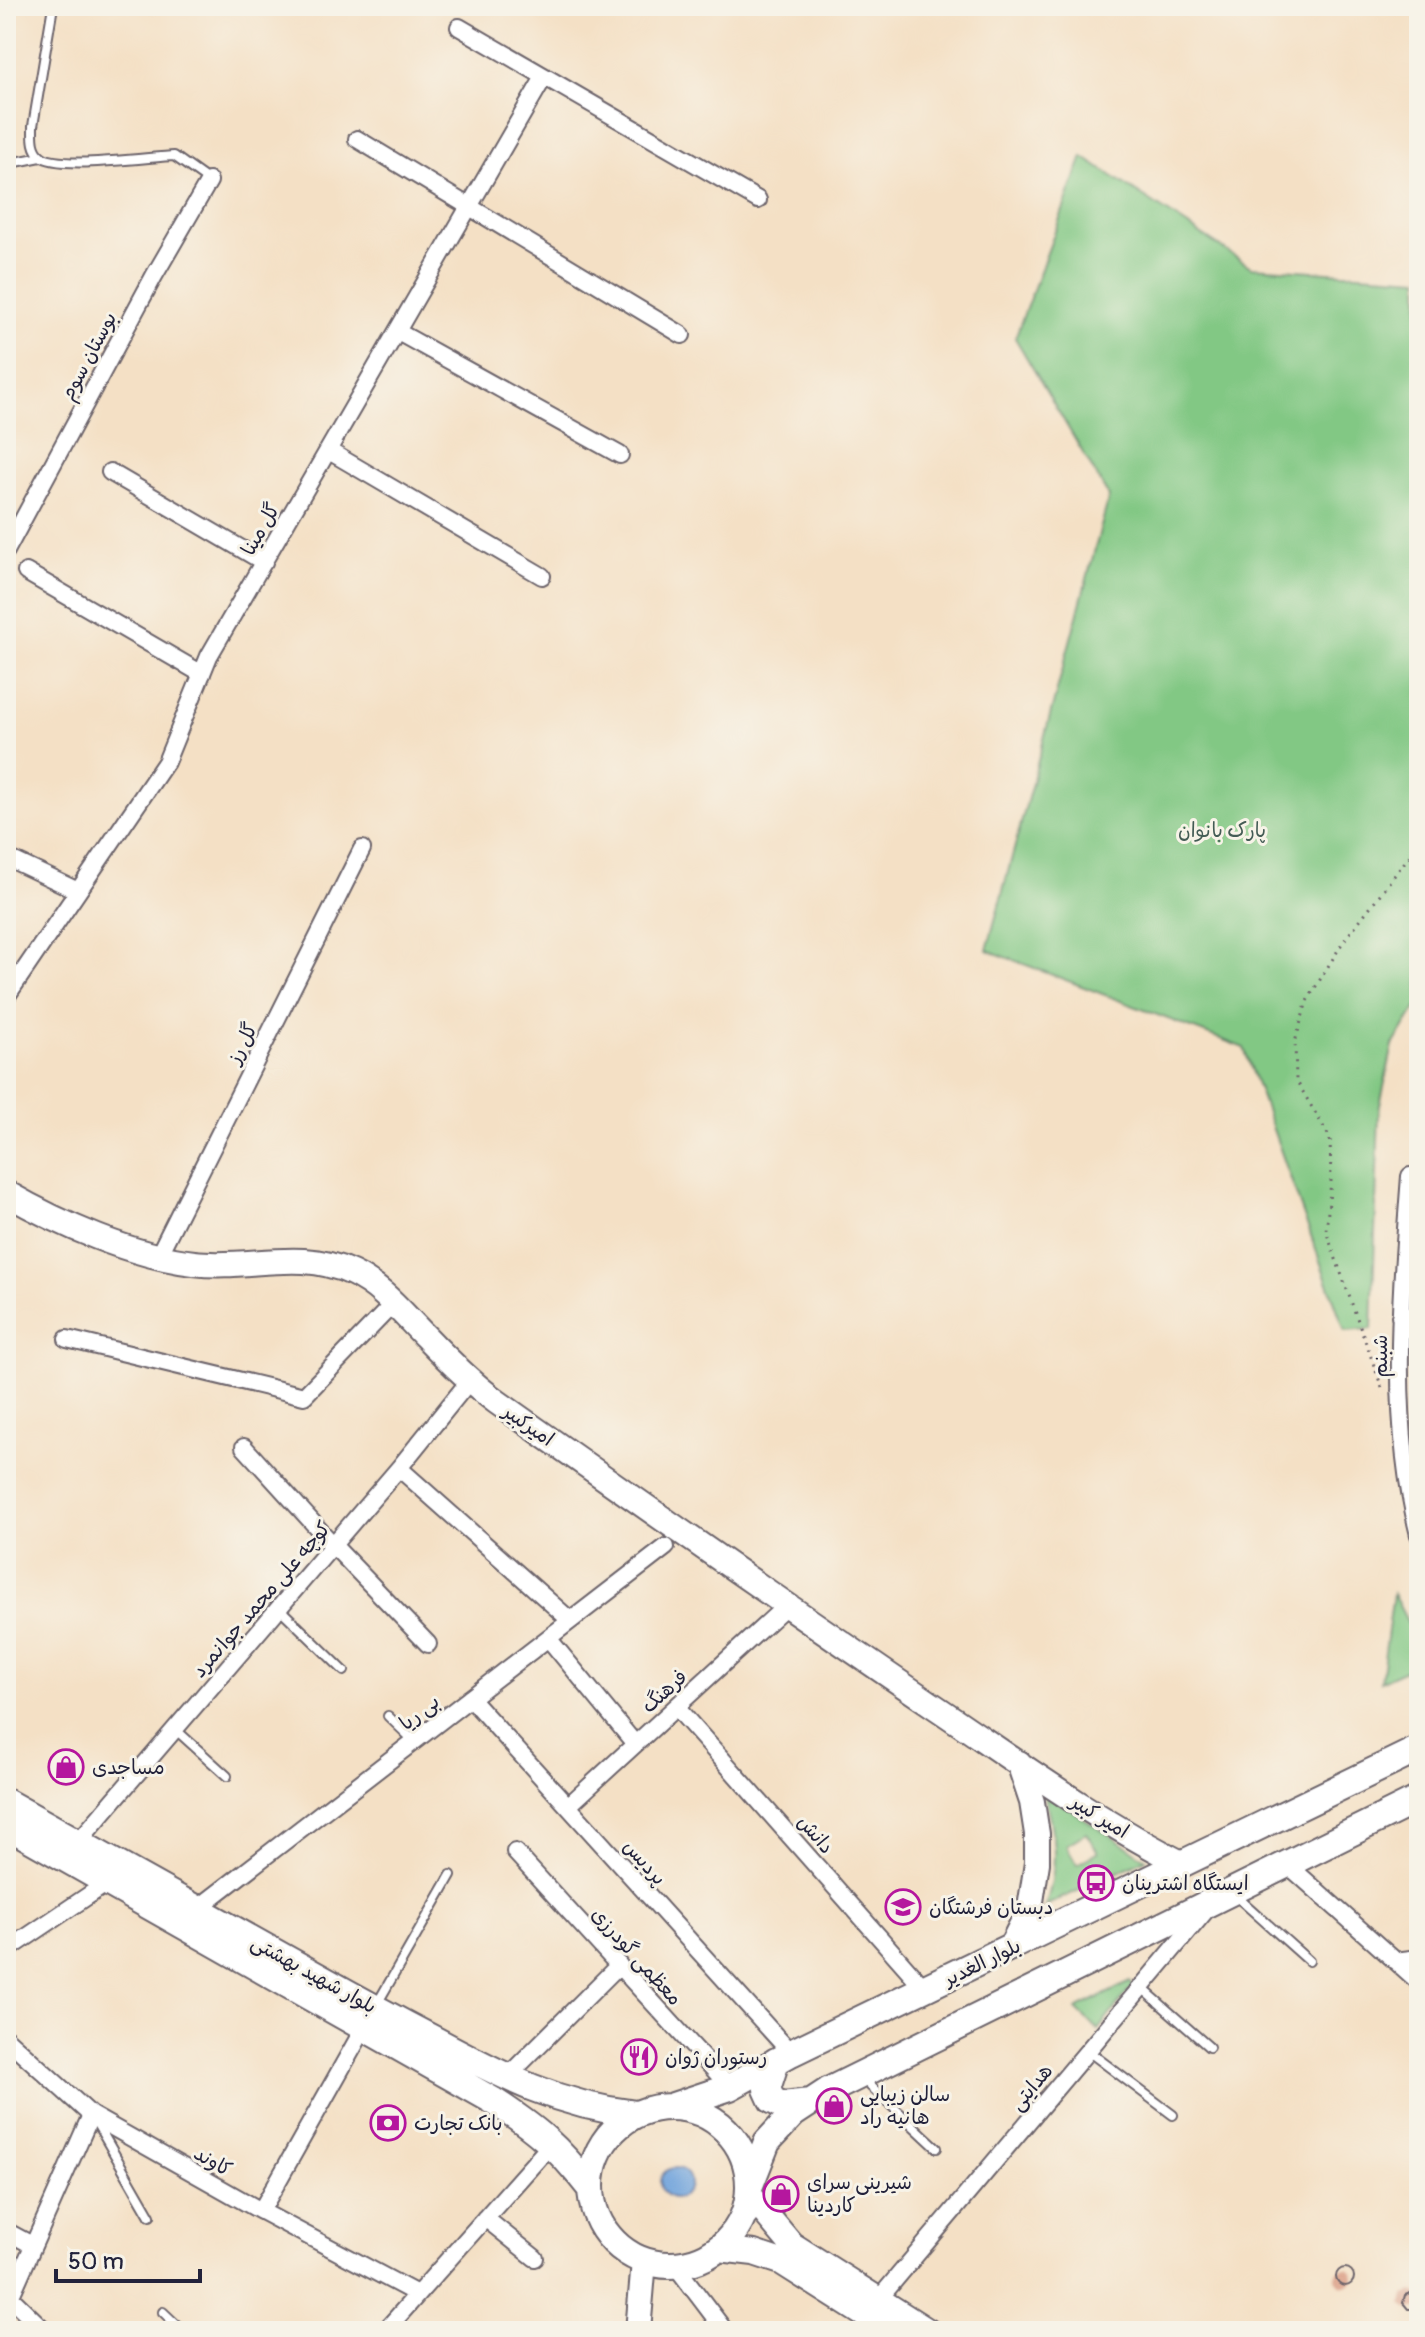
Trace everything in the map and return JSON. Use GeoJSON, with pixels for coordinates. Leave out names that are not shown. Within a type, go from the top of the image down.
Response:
{"type":"FeatureCollection","features":[{"type":"Feature","properties":{"kind":"main road","name":"بلوار الغدیر"},"geometry":{"type":"LineString","coordinates":[[673,2106],[730,2087],[783,2057],[1419,1749]]}},
{"type":"Feature","properties":{"kind":"main road"},"geometry":{"type":"LineString","coordinates":[[750,2189],[746,2162],[735,2140],[718,2122],[697,2111],[673,2106],[635,2114],[616,2127],[601,2145],[592,2166],[590,2188],[597,2219],[606,2233],[630,2255],[644,2261],[675,2265],[691,2263],[719,2249],[737,2230],[767,2142],[793,2114],[811,2102],[1419,1799]]}},
{"type":"Feature","properties":{"kind":"main road","name":"بلوار شهید بهشتی"},"geometry":{"type":"LineString","coordinates":[[6,1802],[197,1909],[533,2126],[552,2143],[590,2188]]}},
{"type":"Feature","properties":{"kind":"main road","name":"بلوار شهید بهشتی"},"geometry":{"type":"LineString","coordinates":[[6,1825],[107,1883],[369,2018],[526,2088],[597,2110],[635,2114]]}},
{"type":"Feature","properties":{"kind":"main road"},"geometry":{"type":"LineString","coordinates":[[783,2057],[767,2089],[772,2100],[782,2105],[811,2102]]}},
{"type":"Feature","properties":{"kind":"street"},"geometry":{"type":"LineString","coordinates":[[459,27],[758,200]]}},
{"type":"Feature","properties":{"kind":"street","name":"گل مینا"},"geometry":{"type":"LineString","coordinates":[[6,997],[166,762],[209,656],[544,77]]}},
{"type":"Feature","properties":{"kind":"street"},"geometry":{"type":"LineString","coordinates":[[357,139],[682,335]]}},
{"type":"Feature","properties":{"kind":"street","name":"بوستان سوم"},"geometry":{"type":"LineString","coordinates":[[6,551],[154,276],[209,181]]}},
{"type":"Feature","properties":{"kind":"street"},"geometry":{"type":"LineString","coordinates":[[398,332],[620,455]]}},
{"type":"Feature","properties":{"kind":"street"},"geometry":{"type":"LineString","coordinates":[[329,451],[542,576]]}},
{"type":"Feature","properties":{"kind":"street"},"geometry":{"type":"LineString","coordinates":[[110,472],[264,562]]}},
{"type":"Feature","properties":{"kind":"street"},"geometry":{"type":"LineString","coordinates":[[26,572],[202,674]]}},
{"type":"Feature","properties":{"kind":"street","name":"گل رز"},"geometry":{"type":"LineString","coordinates":[[158,1256],[362,849]]}},
{"type":"Feature","properties":{"kind":"street"},"geometry":{"type":"LineString","coordinates":[[6,857],[78,891]]}},
{"type":"Feature","properties":{"kind":"street","name":"شبنم"},"geometry":{"type":"LineString","coordinates":[[1414,1176],[1400,1316],[1403,1444],[1419,1535]]}},
{"type":"Feature","properties":{"kind":"street","name":"امیرکبیر"},"geometry":{"type":"LineString","coordinates":[[6,1193],[91,1234],[158,1256],[194,1263],[222,1264],[285,1259],[315,1261],[352,1273],[394,1303],[487,1395],[1019,1763]]}},
{"type":"Feature","properties":{"kind":"street"},"geometry":{"type":"LineString","coordinates":[[67,1339],[304,1396],[394,1303]]}},
{"type":"Feature","properties":{"kind":"street"},"geometry":{"type":"LineString","coordinates":[[1400,1316],[1419,1318]]}},
{"type":"Feature","properties":{"kind":"street","name":"کوچه علی محمد جوانمرد"},"geometry":{"type":"LineString","coordinates":[[78,1842],[399,1468],[470,1380]]}},
{"type":"Feature","properties":{"kind":"street"},"geometry":{"type":"LineString","coordinates":[[244,1447],[428,1644]]}},
{"type":"Feature","properties":{"kind":"street"},"geometry":{"type":"LineString","coordinates":[[399,1468],[570,1620]]}},
{"type":"Feature","properties":{"kind":"street","name":"بی ریا"},"geometry":{"type":"LineString","coordinates":[[197,1909],[666,1547]]}},
{"type":"Feature","properties":{"kind":"street","name":"فرهنگ"},"geometry":{"type":"LineString","coordinates":[[568,1806],[787,1605]]}},
{"type":"Feature","properties":{"kind":"street"},"geometry":{"type":"LineString","coordinates":[[548,1638],[635,1744]]}},
{"type":"Feature","properties":{"kind":"street","name":"پردیس"},"geometry":{"type":"LineString","coordinates":[[470,1698],[568,1806],[783,2057]]}},
{"type":"Feature","properties":{"kind":"street","name":"دانش"},"geometry":{"type":"LineString","coordinates":[[676,1707],[925,1989]]}},
{"type":"Feature","properties":{"kind":"street"},"geometry":{"type":"LineString","coordinates":[[1010,1948],[1030,1908],[1037,1863],[1032,1802],[1019,1763]]}},
{"type":"Feature","properties":{"kind":"street","name":"امیر کبیر"},"geometry":{"type":"LineString","coordinates":[[1019,1763],[1127,1834],[1183,1864]]}},
{"type":"Feature","properties":{"kind":"street","name":"معظمی گودرزی"},"geometry":{"type":"LineString","coordinates":[[515,1852],[613,1971],[730,2087]]}},
{"type":"Feature","properties":{"kind":"street"},"geometry":{"type":"LineString","coordinates":[[1287,1864],[1419,1982]]}},
{"type":"Feature","properties":{"kind":"street"},"geometry":{"type":"LineString","coordinates":[[6,1951],[107,1883]]}},
{"type":"Feature","properties":{"kind":"street","name":"هدایتی"},"geometry":{"type":"LineString","coordinates":[[878,2300],[1141,1987],[1223,1896]]}},
{"type":"Feature","properties":{"kind":"street"},"geometry":{"type":"LineString","coordinates":[[1395,1961],[1419,1958]]}},
{"type":"Feature","properties":{"kind":"street"},"geometry":{"type":"LineString","coordinates":[[506,2078],[613,1971]]}},
{"type":"Feature","properties":{"kind":"street"},"geometry":{"type":"LineString","coordinates":[[261,2211],[369,2018]]}},
{"type":"Feature","properties":{"kind":"street","name":"کاوند"},"geometry":{"type":"LineString","coordinates":[[6,2038],[91,2115],[417,2294]]}},
{"type":"Feature","properties":{"kind":"street"},"geometry":{"type":"LineString","coordinates":[[45,2331],[8,2302],[91,2115]]}},
{"type":"Feature","properties":{"kind":"street"},"geometry":{"type":"LineString","coordinates":[[385,2331],[552,2143]]}},
{"type":"Feature","properties":{"kind":"street"},"geometry":{"type":"LineString","coordinates":[[750,2189],[791,2244],[928,2331]]}},
{"type":"Feature","properties":{"kind":"street"},"geometry":{"type":"LineString","coordinates":[[485,2218],[535,2258]]}},
{"type":"Feature","properties":{"kind":"street"},"geometry":{"type":"LineString","coordinates":[[6,2231],[32,2245]]}},
{"type":"Feature","properties":{"kind":"street"},"geometry":{"type":"LineString","coordinates":[[719,2249],[754,2253],[781,2262],[890,2331]]}},
{"type":"Feature","properties":{"kind":"street"},"geometry":{"type":"LineString","coordinates":[[637,2330],[644,2261]]}},
{"type":"Feature","properties":{"kind":"street"},"geometry":{"type":"LineString","coordinates":[[675,2265],[725,2331]]}},
{"type":"Feature","properties":{"kind":"lane"},"geometry":{"type":"LineString","coordinates":[[41,157],[32,143],[33,126],[53,6]]}},
{"type":"Feature","properties":{"kind":"lane"},"geometry":{"type":"LineString","coordinates":[[6,164],[41,157],[59,164],[174,156],[209,181]]}},
{"type":"Feature","properties":{"kind":"lane"},"geometry":{"type":"LineString","coordinates":[[279,1608],[344,1671]]}},
{"type":"Feature","properties":{"kind":"lane"},"geometry":{"type":"LineString","coordinates":[[388,1716],[414,1741]]}},
{"type":"Feature","properties":{"kind":"lane"},"geometry":{"type":"LineString","coordinates":[[175,1729],[227,1776]]}},
{"type":"Feature","properties":{"kind":"lane"},"geometry":{"type":"LineString","coordinates":[[369,2018],[451,1875]]}},
{"type":"Feature","properties":{"kind":"lane"},"geometry":{"type":"LineString","coordinates":[[1223,1896],[1309,1961]]}},
{"type":"Feature","properties":{"kind":"lane"},"geometry":{"type":"LineString","coordinates":[[1141,1987],[1209,2047]]}},
{"type":"Feature","properties":{"kind":"lane"},"geometry":{"type":"LineString","coordinates":[[1088,2051],[1173,2115]]}},
{"type":"Feature","properties":{"kind":"lane"},"geometry":{"type":"LineString","coordinates":[[859,2076],[937,2148]]}},
{"type":"Feature","properties":{"kind":"lane"},"geometry":{"type":"LineString","coordinates":[[91,2115],[150,2216]]}},
{"type":"Feature","properties":{"kind":"lane"},"geometry":{"type":"LineString","coordinates":[[163,2312],[183,2331]]}},
{"type":"Feature","properties":{"kind":"path"},"geometry":{"type":"LineString","coordinates":[[1382,1389],[1326,1231],[1331,1181],[1330,1138],[1296,1080],[1295,1042],[1307,1001],[1343,942],[1411,854]]}},
{"type":"Feature","properties":{"kind":"green space","name":"پارک بانوان"},"geometry":{"type":"Polygon","coordinates":[[[1083,157],[1251,267],[1419,278],[1419,1004],[1393,1045],[1379,1110],[1372,1329],[1345,1331],[1244,1048],[987,950],[1109,497],[1015,338],[1083,157]]]}},
{"type":"Feature","properties":{"kind":"green space"},"geometry":{"type":"Polygon","coordinates":[[[1393,1594],[1419,1644],[1419,1664],[1381,1681],[1393,1594]]]}},
{"type":"Feature","properties":{"kind":"green space"},"geometry":{"type":"Polygon","coordinates":[[[1044,1792],[1146,1859],[1045,1906],[1054,1863],[1053,1835],[1044,1792]],[[1086,1833],[1066,1845],[1077,1864],[1098,1852],[1086,1833]]]}},
{"type":"Feature","properties":{"kind":"green space"},"geometry":{"type":"Polygon","coordinates":[[[1130,1982],[1132,1987],[1098,2030],[1076,2009],[1130,1982]]]}},
{"type":"Feature","properties":{"kind":"water"},"geometry":{"type":"Polygon","coordinates":[[[675,2168],[686,2172],[690,2183],[686,2194],[675,2198],[664,2194],[660,2183],[664,2172],[675,2168]]]}},
{"type":"Feature","properties":{"kind":"building"},"geometry":{"type":"Polygon","coordinates":[[[1345,2268],[1354,2277],[1345,2286],[1336,2277],[1345,2268]]]}},
{"type":"Feature","properties":{"kind":"building"},"geometry":{"type":"Polygon","coordinates":[[[1413,2292],[1419,2294],[1419,2309],[1408,2309],[1403,2303],[1405,2295],[1413,2292]]]}},
{"type":"Feature","properties":{"kind":"place","name":"مساجدی"},"geometry":{"type":"Point","coordinates":[66,1767]}},
{"type":"Feature","properties":{"kind":"place","name":"ایستگاه اشترینان"},"geometry":{"type":"Point","coordinates":[1096,1883]}},
{"type":"Feature","properties":{"kind":"place","name":"دبستان فرشتگان"},"geometry":{"type":"Point","coordinates":[903,1907]}},
{"type":"Feature","properties":{"kind":"place","name":"رستوران ژوان"},"geometry":{"type":"Point","coordinates":[639,2057]}},
{"type":"Feature","properties":{"kind":"place","name":"سالن زیبایی هانيه راد"},"geometry":{"type":"Point","coordinates":[834,2106]}},
{"type":"Feature","properties":{"kind":"place","name":"بانک تجارت"},"geometry":{"type":"Point","coordinates":[388,2123]}},
{"type":"Feature","properties":{"kind":"place","name":"شیرینی سرای کاردینا"},"geometry":{"type":"Point","coordinates":[781,2194]}}]}
